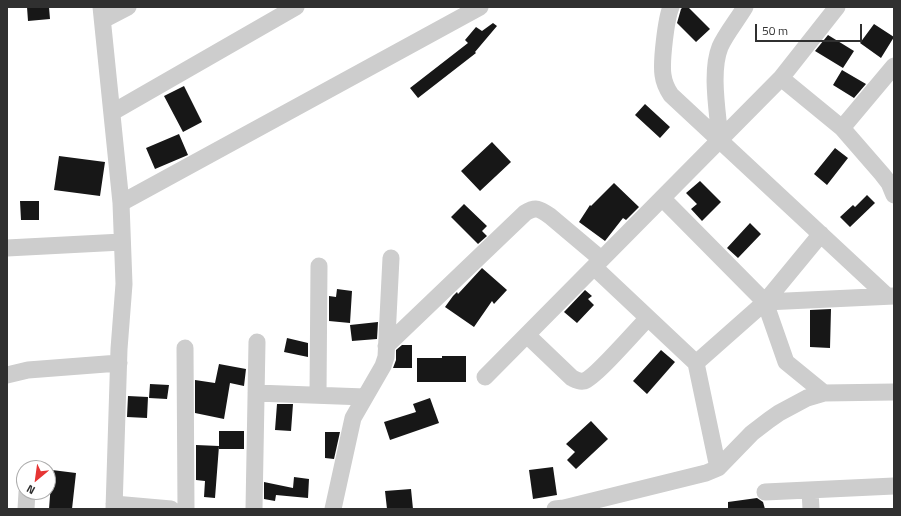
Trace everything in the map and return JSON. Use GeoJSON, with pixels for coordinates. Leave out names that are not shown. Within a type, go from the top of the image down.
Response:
{"type":"FeatureCollection","features":[{"type":"Feature","properties":{"kind":"street"},"geometry":{"type":"LineString","coordinates":[[128,7],[102,14],[121,203],[124,284],[119,356],[114,506],[171,509]]}},
{"type":"Feature","properties":{"kind":"street"},"geometry":{"type":"LineString","coordinates":[[112,112],[296,7]]}},
{"type":"Feature","properties":{"kind":"street"},"geometry":{"type":"LineString","coordinates":[[121,203],[480,7]]}},
{"type":"Feature","properties":{"kind":"street"},"geometry":{"type":"LineString","coordinates":[[671,7],[663,63],[663,76],[671,95],[821,234],[891,296]]}},
{"type":"Feature","properties":{"kind":"street"},"geometry":{"type":"LineString","coordinates":[[720,140],[715,76],[716,65],[720,46],[745,7]]}},
{"type":"Feature","properties":{"kind":"street"},"geometry":{"type":"LineString","coordinates":[[485,377],[781,78],[837,7]]}},
{"type":"Feature","properties":{"kind":"street"},"geometry":{"type":"LineString","coordinates":[[842,128],[894,66]]}},
{"type":"Feature","properties":{"kind":"street"},"geometry":{"type":"LineString","coordinates":[[781,78],[842,128],[889,183],[894,195]]}},
{"type":"Feature","properties":{"kind":"street"},"geometry":{"type":"LineString","coordinates":[[662,198],[765,302],[786,362],[824,393]]}},
{"type":"Feature","properties":{"kind":"street"},"geometry":{"type":"LineString","coordinates":[[386,346],[525,213],[531,209],[543,211],[598,263],[648,318],[696,363],[718,468]]}},
{"type":"Feature","properties":{"kind":"street"},"geometry":{"type":"LineString","coordinates":[[696,363],[765,302],[821,234]]}},
{"type":"Feature","properties":{"kind":"street"},"geometry":{"type":"LineString","coordinates":[[7,248],[122,242]]}},
{"type":"Feature","properties":{"kind":"street"},"geometry":{"type":"LineString","coordinates":[[333,509],[353,418],[383,366],[386,357],[392,258]]}},
{"type":"Feature","properties":{"kind":"street"},"geometry":{"type":"LineString","coordinates":[[318,395],[319,266]]}},
{"type":"Feature","properties":{"kind":"street"},"geometry":{"type":"LineString","coordinates":[[765,302],[891,296]]}},
{"type":"Feature","properties":{"kind":"street"},"geometry":{"type":"LineString","coordinates":[[527,335],[572,378],[578,381],[585,381],[596,372],[648,318]]}},
{"type":"Feature","properties":{"kind":"street"},"geometry":{"type":"LineString","coordinates":[[254,509],[257,342]]}},
{"type":"Feature","properties":{"kind":"street"},"geometry":{"type":"LineString","coordinates":[[185,348],[186,509]]}},
{"type":"Feature","properties":{"kind":"street"},"geometry":{"type":"LineString","coordinates":[[7,375],[28,370],[119,356]]}},
{"type":"Feature","properties":{"kind":"street"},"geometry":{"type":"LineString","coordinates":[[561,509],[706,473],[718,468],[752,433],[778,413],[807,398],[824,393],[894,392]]}},
{"type":"Feature","properties":{"kind":"street"},"geometry":{"type":"LineString","coordinates":[[256,393],[365,397]]}},
{"type":"Feature","properties":{"kind":"street"},"geometry":{"type":"LineString","coordinates":[[765,492],[894,486]]}},
{"type":"Feature","properties":{"kind":"street"},"geometry":{"type":"LineString","coordinates":[[810,490],[811,509]]}},
{"type":"Feature","properties":{"kind":"building"},"geometry":{"type":"Polygon","coordinates":[[[27,7],[49,7],[50,19],[28,21],[27,7]]]}},
{"type":"Feature","properties":{"kind":"building"},"geometry":{"type":"Polygon","coordinates":[[[683,7],[688,7],[710,29],[696,42],[677,23],[683,7]]]}},
{"type":"Feature","properties":{"kind":"building"},"geometry":{"type":"Polygon","coordinates":[[[493,23],[497,26],[475,52],[476,53],[418,98],[410,88],[468,43],[465,40],[476,27],[482,31],[493,23]]]}},
{"type":"Feature","properties":{"kind":"building"},"geometry":{"type":"Polygon","coordinates":[[[874,24],[894,37],[881,58],[860,43],[874,24]]]}},
{"type":"Feature","properties":{"kind":"building"},"geometry":{"type":"Polygon","coordinates":[[[828,35],[854,51],[843,68],[815,51],[828,35]]]}},
{"type":"Feature","properties":{"kind":"building"},"geometry":{"type":"Polygon","coordinates":[[[842,70],[866,84],[854,98],[833,85],[842,70]]]}},
{"type":"Feature","properties":{"kind":"building"},"geometry":{"type":"Polygon","coordinates":[[[184,86],[202,122],[183,132],[164,96],[184,86]]]}},
{"type":"Feature","properties":{"kind":"building"},"geometry":{"type":"Polygon","coordinates":[[[645,104],[670,127],[660,138],[635,115],[645,104]]]}},
{"type":"Feature","properties":{"kind":"building"},"geometry":{"type":"Polygon","coordinates":[[[179,134],[188,155],[155,169],[146,148],[179,134]]]}},
{"type":"Feature","properties":{"kind":"building"},"geometry":{"type":"Polygon","coordinates":[[[492,142],[511,162],[480,191],[461,171],[492,142]]]}},
{"type":"Feature","properties":{"kind":"building"},"geometry":{"type":"Polygon","coordinates":[[[835,148],[848,158],[827,185],[814,174],[835,148]]]}},
{"type":"Feature","properties":{"kind":"building"},"geometry":{"type":"Polygon","coordinates":[[[59,156],[105,162],[100,196],[54,190],[59,156]]]}},
{"type":"Feature","properties":{"kind":"building"},"geometry":{"type":"Polygon","coordinates":[[[700,181],[721,202],[702,221],[691,209],[697,204],[686,193],[700,181]]]}},
{"type":"Feature","properties":{"kind":"building"},"geometry":{"type":"Polygon","coordinates":[[[614,183],[639,207],[626,220],[623,218],[605,241],[579,222],[590,205],[591,206],[614,183]]]}},
{"type":"Feature","properties":{"kind":"building"},"geometry":{"type":"Polygon","coordinates":[[[867,195],[875,203],[850,227],[840,217],[853,205],[855,207],[867,195]]]}},
{"type":"Feature","properties":{"kind":"building"},"geometry":{"type":"Polygon","coordinates":[[[20,201],[39,201],[39,220],[21,220],[20,201]]]}},
{"type":"Feature","properties":{"kind":"building"},"geometry":{"type":"Polygon","coordinates":[[[464,204],[487,226],[482,231],[487,236],[478,244],[451,217],[464,204]]]}},
{"type":"Feature","properties":{"kind":"building"},"geometry":{"type":"Polygon","coordinates":[[[750,223],[761,234],[738,258],[727,248],[750,223]]]}},
{"type":"Feature","properties":{"kind":"building"},"geometry":{"type":"Polygon","coordinates":[[[482,268],[507,290],[494,304],[492,301],[474,327],[445,307],[453,296],[457,292],[458,294],[482,268]]]}},
{"type":"Feature","properties":{"kind":"building"},"geometry":{"type":"Polygon","coordinates":[[[337,289],[352,291],[350,323],[329,321],[329,296],[336,297],[337,289]]]}},
{"type":"Feature","properties":{"kind":"building"},"geometry":{"type":"Polygon","coordinates":[[[585,290],[592,296],[588,299],[594,305],[577,323],[564,312],[585,290]]]}},
{"type":"Feature","properties":{"kind":"building"},"geometry":{"type":"Polygon","coordinates":[[[831,309],[830,348],[810,347],[810,310],[831,309]]]}},
{"type":"Feature","properties":{"kind":"building"},"geometry":{"type":"Polygon","coordinates":[[[378,322],[377,339],[352,341],[350,325],[378,322]]]}},
{"type":"Feature","properties":{"kind":"building"},"geometry":{"type":"Polygon","coordinates":[[[287,338],[308,343],[308,357],[284,352],[287,338]]]}},
{"type":"Feature","properties":{"kind":"building"},"geometry":{"type":"Polygon","coordinates":[[[402,345],[412,345],[412,368],[393,368],[396,360],[396,350],[402,345]]]}},
{"type":"Feature","properties":{"kind":"building"},"geometry":{"type":"Polygon","coordinates":[[[661,350],[675,362],[647,394],[633,381],[661,350]]]}},
{"type":"Feature","properties":{"kind":"building"},"geometry":{"type":"Polygon","coordinates":[[[442,356],[466,356],[466,382],[417,382],[417,358],[442,358],[442,356]]]}},
{"type":"Feature","properties":{"kind":"building"},"geometry":{"type":"Polygon","coordinates":[[[219,364],[246,369],[244,386],[230,383],[224,419],[195,413],[195,380],[215,383],[219,364]]]}},
{"type":"Feature","properties":{"kind":"building"},"geometry":{"type":"Polygon","coordinates":[[[150,384],[169,385],[167,399],[149,398],[150,384]]]}},
{"type":"Feature","properties":{"kind":"building"},"geometry":{"type":"Polygon","coordinates":[[[128,396],[148,397],[147,418],[127,417],[128,396]]]}},
{"type":"Feature","properties":{"kind":"building"},"geometry":{"type":"Polygon","coordinates":[[[430,398],[439,423],[390,440],[384,422],[416,412],[413,404],[430,398]]]}},
{"type":"Feature","properties":{"kind":"building"},"geometry":{"type":"Polygon","coordinates":[[[277,404],[293,404],[291,431],[275,430],[277,404]]]}},
{"type":"Feature","properties":{"kind":"building"},"geometry":{"type":"Polygon","coordinates":[[[591,421],[608,439],[576,469],[567,460],[575,452],[566,444],[591,421]]]}},
{"type":"Feature","properties":{"kind":"building"},"geometry":{"type":"Polygon","coordinates":[[[219,431],[244,431],[244,449],[219,449],[219,431]]]}},
{"type":"Feature","properties":{"kind":"building"},"geometry":{"type":"Polygon","coordinates":[[[325,432],[340,432],[334,459],[325,458],[325,432]]]}},
{"type":"Feature","properties":{"kind":"building"},"geometry":{"type":"Polygon","coordinates":[[[196,445],[219,446],[215,498],[204,497],[205,481],[196,480],[196,445]]]}},
{"type":"Feature","properties":{"kind":"building"},"geometry":{"type":"Polygon","coordinates":[[[553,467],[557,495],[533,499],[529,470],[553,467]]]}},
{"type":"Feature","properties":{"kind":"building"},"geometry":{"type":"Polygon","coordinates":[[[56,470],[76,473],[72,509],[49,509],[50,500],[56,500],[56,470]]]}},
{"type":"Feature","properties":{"kind":"building"},"geometry":{"type":"Polygon","coordinates":[[[294,477],[309,479],[308,498],[276,495],[275,501],[264,499],[264,482],[293,488],[294,477]]]}},
{"type":"Feature","properties":{"kind":"building"},"geometry":{"type":"Polygon","coordinates":[[[411,489],[413,509],[387,509],[385,491],[411,489]]]}},
{"type":"Feature","properties":{"kind":"building"},"geometry":{"type":"Polygon","coordinates":[[[757,498],[763,502],[765,509],[728,509],[728,502],[757,498]]]}}]}
